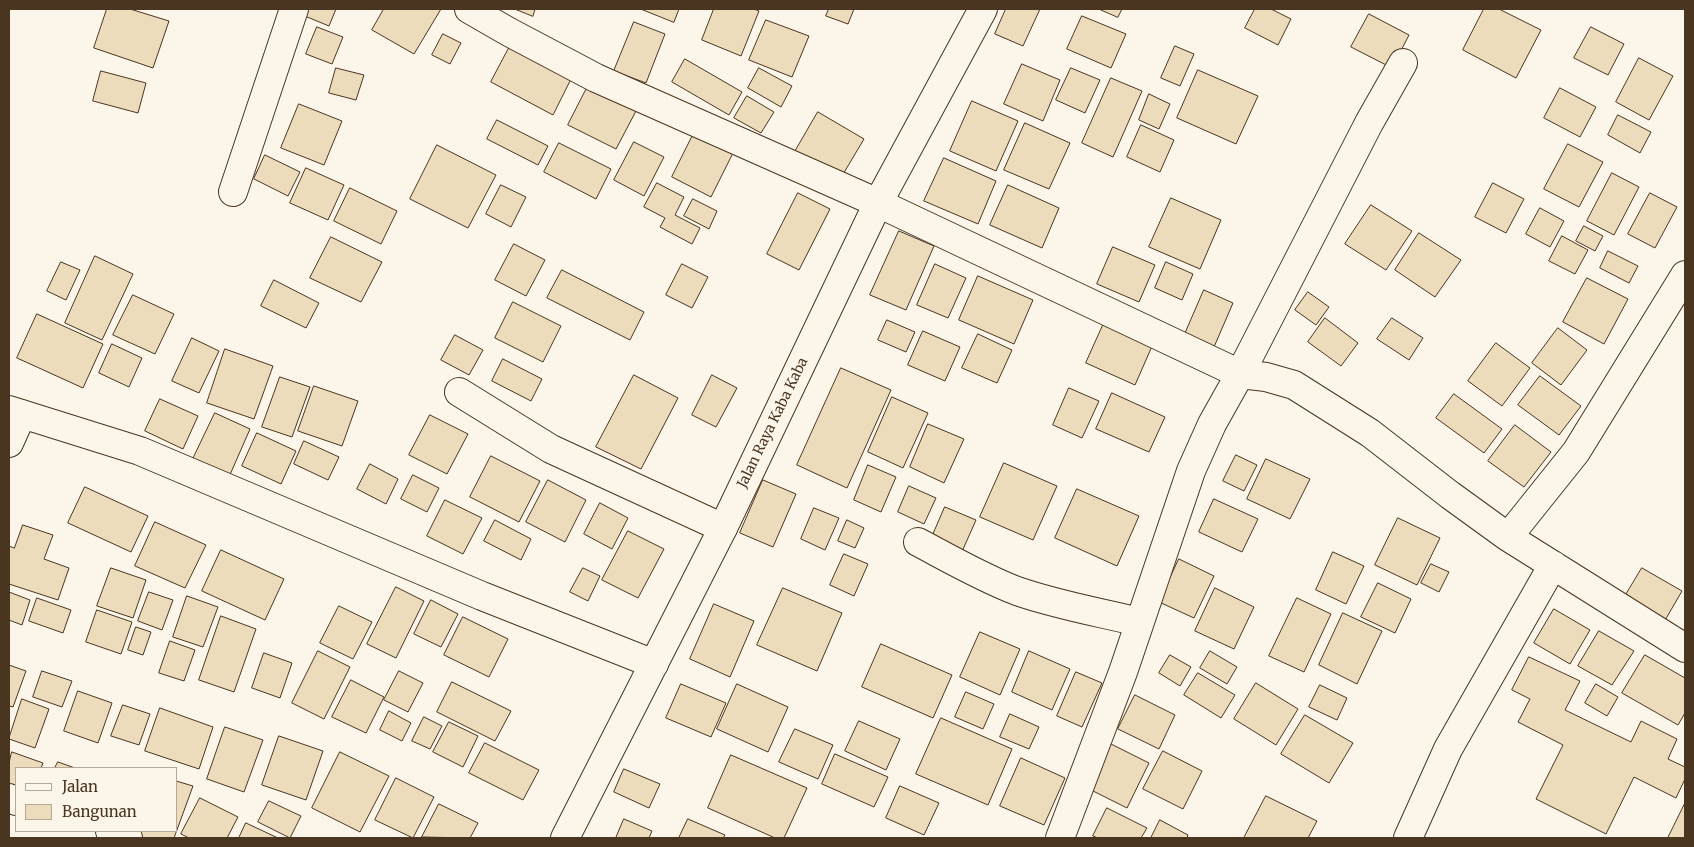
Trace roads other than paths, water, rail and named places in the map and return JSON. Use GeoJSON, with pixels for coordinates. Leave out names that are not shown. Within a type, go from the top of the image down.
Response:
{"type":"FeatureCollection","features":[{"type":"Feature","properties":{"kind":"street"},"geometry":{"type":"LineString","coordinates":[[232,192],[294,9]]}},
{"type":"Feature","properties":{"kind":"street"},"geometry":{"type":"LineString","coordinates":[[469,9],[596,78],[878,203],[1240,374],[1266,377],[1294,384],[1370,433],[1508,537],[1685,648]]}},
{"type":"Feature","properties":{"kind":"street","name":"Jalan Raya Kaba Kaba"},"geometry":{"type":"LineString","coordinates":[[565,838],[723,528],[878,203],[983,9]]}},
{"type":"Feature","properties":{"kind":"street"},"geometry":{"type":"LineString","coordinates":[[1060,838],[1123,672],[1191,471],[1212,424],[1240,374],[1369,122],[1403,63]]}},
{"type":"Feature","properties":{"kind":"street"},"geometry":{"type":"LineString","coordinates":[[1508,537],[1576,452],[1685,275]]}},
{"type":"Feature","properties":{"kind":"street"},"geometry":{"type":"LineString","coordinates":[[459,392],[551,449],[723,528]]}},
{"type":"Feature","properties":{"kind":"street"},"geometry":{"type":"LineString","coordinates":[[9,443],[16,412],[140,451],[473,593],[654,664]]}},
{"type":"Feature","properties":{"kind":"street"},"geometry":{"type":"LineString","coordinates":[[918,542],[975,572],[1016,590],[1055,602],[1139,622]]}},
{"type":"Feature","properties":{"kind":"street"},"geometry":{"type":"LineString","coordinates":[[1408,838],[1448,750],[1553,565]]}},
{"type":"Feature","properties":{"kind":"street"},"geometry":{"type":"LineString","coordinates":[[113,832],[128,838]]}}]}
